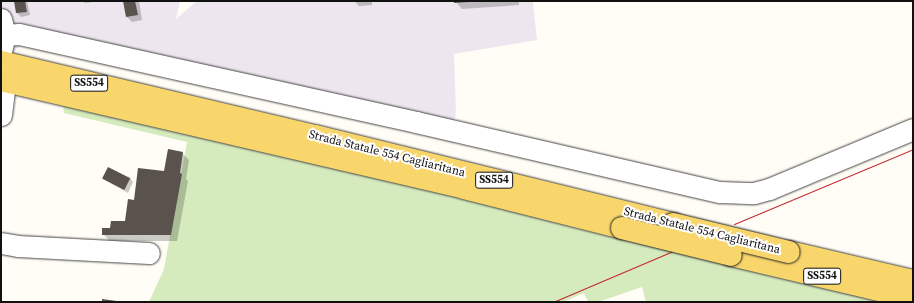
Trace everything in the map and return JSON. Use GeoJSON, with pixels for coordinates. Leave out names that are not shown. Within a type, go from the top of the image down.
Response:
{"type":"FeatureCollection","features":[{"type":"Feature","properties":{"kind":"main road","name":"Strada Statale 554 Cagliaritana"},"geometry":{"type":"LineString","coordinates":[[2,74],[673,224],[913,281]]}},
{"type":"Feature","properties":{"kind":"main road","name":"Strada Statale 554 Cagliaritana"},"geometry":{"type":"LineString","coordinates":[[313,144],[622,228],[913,298]]}},
{"type":"Feature","properties":{"kind":"street"},"geometry":{"type":"LineString","coordinates":[[2,35],[19,34],[416,122],[720,192],[754,193],[769,189],[913,129]]}},
{"type":"Feature","properties":{"kind":"street"},"geometry":{"type":"LineString","coordinates":[[2,74],[2,107]]}},
{"type":"Feature","properties":{"kind":"street"},"geometry":{"type":"LineString","coordinates":[[1,243],[18,246],[149,253]]}},
{"type":"Feature","properties":{"kind":"shaded area"},"geometry":{"type":"Polygon","coordinates":[[[1,1],[180,1],[176,19],[197,1],[533,1],[537,40],[454,54],[456,112],[452,137],[21,45],[14,51],[1,49],[1,1]]]}},
{"type":"Feature","properties":{"kind":"green space"},"geometry":{"type":"Polygon","coordinates":[[[63,102],[899,302],[646,302],[642,287],[598,302],[588,302],[584,293],[563,302],[149,302],[164,269],[187,142],[64,113],[63,102]]]}},
{"type":"Feature","properties":{"kind":"building"},"geometry":{"type":"Polygon","coordinates":[[[14,1],[25,1],[27,12],[16,13],[14,1]]]}},
{"type":"Feature","properties":{"kind":"building"},"geometry":{"type":"Polygon","coordinates":[[[123,1],[135,1],[138,15],[126,17],[123,1]]]}},
{"type":"Feature","properties":{"kind":"building"},"geometry":{"type":"Polygon","coordinates":[[[454,1],[469,1],[469,2],[454,3],[454,1]]]}},
{"type":"Feature","properties":{"kind":"building"},"geometry":{"type":"Polygon","coordinates":[[[168,149],[183,152],[180,173],[182,174],[171,235],[102,235],[102,228],[110,228],[111,221],[125,221],[128,199],[134,200],[138,168],[164,171],[168,149]]]}},
{"type":"Feature","properties":{"kind":"building"},"geometry":{"type":"Polygon","coordinates":[[[108,167],[130,178],[124,190],[102,179],[108,167]]]}},
{"type":"Feature","properties":{"kind":"building"},"geometry":{"type":"Polygon","coordinates":[[[102,299],[117,301],[117,302],[102,302],[102,299]]]}},
{"type":"Feature","properties":{"kind":"tram line"},"geometry":{"type":"LineString","coordinates":[[734,224],[913,149]]}},
{"type":"Feature","properties":{"kind":"tram line"},"geometry":{"type":"LineString","coordinates":[[553,302],[680,248]]}}]}
